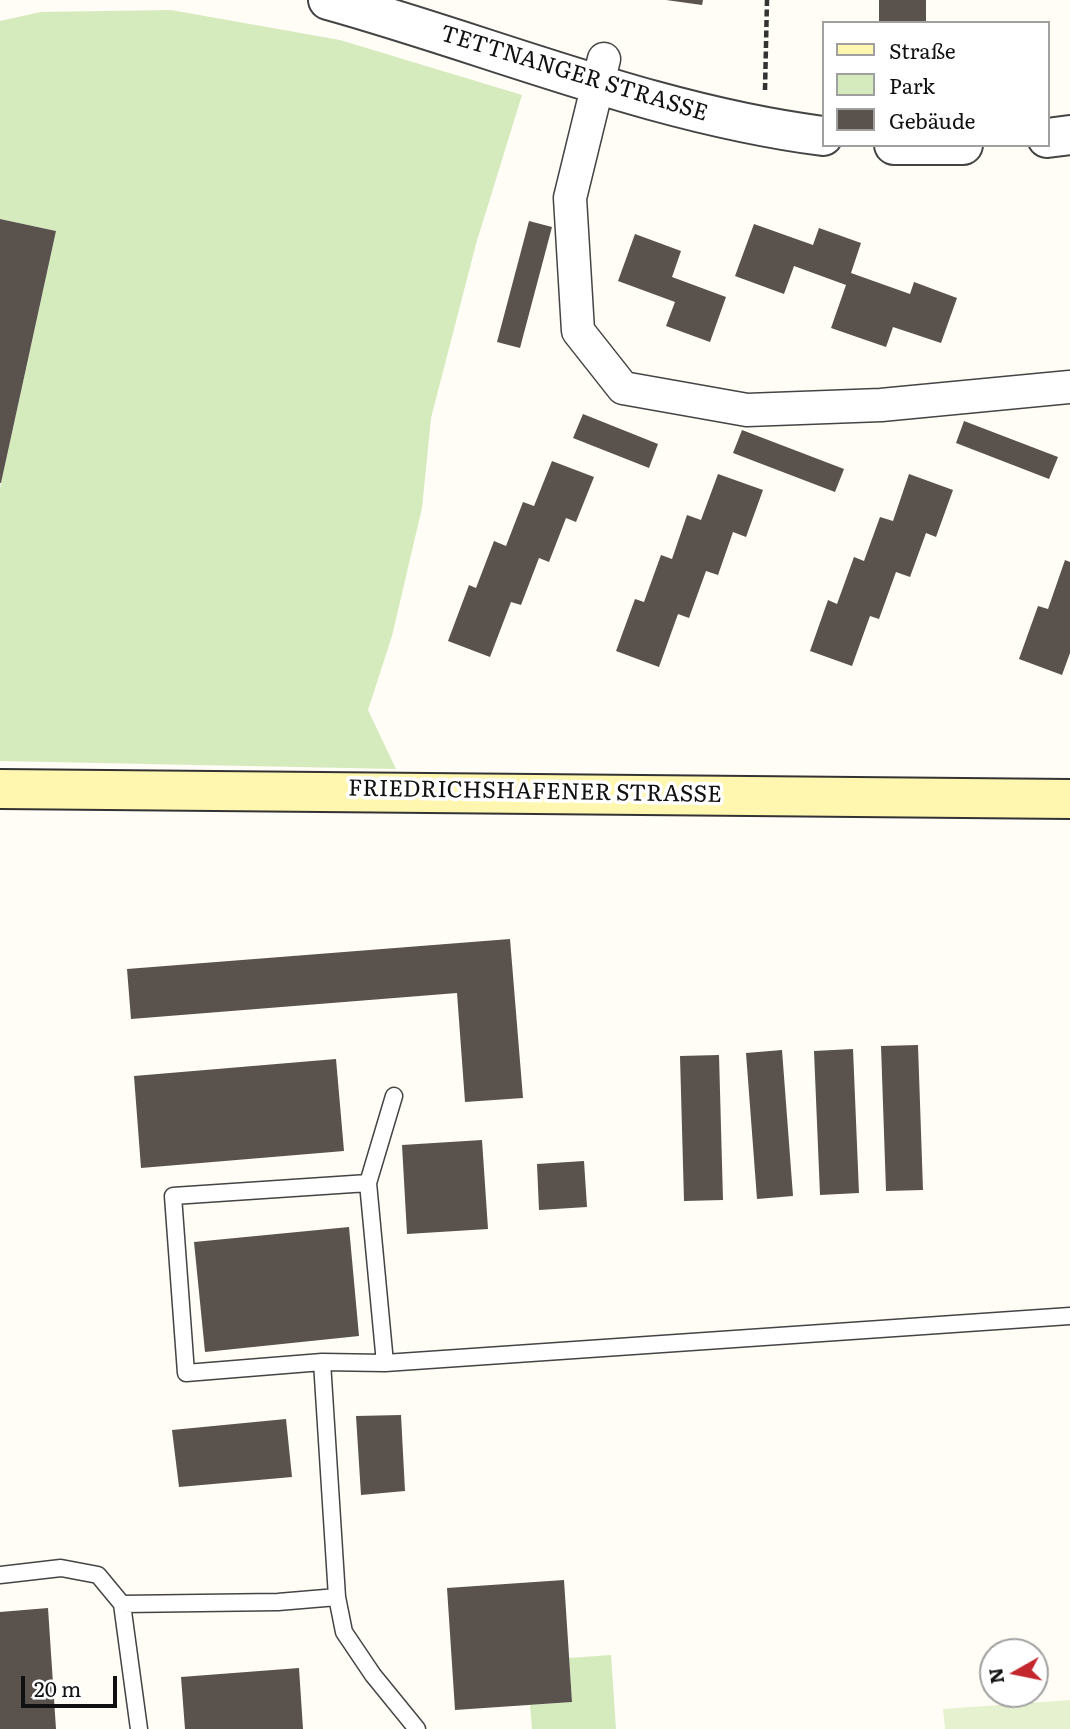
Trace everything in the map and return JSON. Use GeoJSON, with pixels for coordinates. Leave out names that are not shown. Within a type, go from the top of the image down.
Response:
{"type":"FeatureCollection","features":[{"type":"Feature","properties":{"kind":"main road","name":"FRIEDRICHSHAFENER STRASSE"},"geometry":{"type":"LineString","coordinates":[[0,789],[1070,799]]}},
{"type":"Feature","properties":{"kind":"street","name":"TETTNANGER STRASSE"},"geometry":{"type":"LineString","coordinates":[[328,0],[600,71],[681,110],[768,129],[822,136]]}},
{"type":"Feature","properties":{"kind":"street"},"geometry":{"type":"LineString","coordinates":[[600,71],[570,198],[578,331],[623,388],[747,410],[881,405],[1070,387]]}},
{"type":"Feature","properties":{"kind":"street"},"geometry":{"type":"LineString","coordinates":[[1049,138],[1070,135]]}},
{"type":"Feature","properties":{"kind":"lane"},"geometry":{"type":"LineString","coordinates":[[385,1363],[368,1183],[394,1096]]}},
{"type":"Feature","properties":{"kind":"lane"},"geometry":{"type":"LineString","coordinates":[[368,1183],[173,1196],[186,1373],[322,1362],[385,1363],[1070,1316]]}},
{"type":"Feature","properties":{"kind":"lane"},"geometry":{"type":"LineString","coordinates":[[322,1362],[337,1597],[344,1632],[373,1675],[417,1729]]}},
{"type":"Feature","properties":{"kind":"lane"},"geometry":{"type":"LineString","coordinates":[[0,1575],[61,1568],[98,1575],[122,1604],[139,1729]]}},
{"type":"Feature","properties":{"kind":"lane"},"geometry":{"type":"LineString","coordinates":[[122,1604],[278,1602],[337,1597]]}},
{"type":"Feature","properties":{"kind":"path"},"geometry":{"type":"LineString","coordinates":[[765,94],[767,0]]}},
{"type":"Feature","properties":{"kind":"green space"},"geometry":{"type":"Polygon","coordinates":[[[171,10],[340,40],[522,95],[476,244],[431,418],[422,508],[392,636],[368,710],[396,769],[0,761],[0,488],[56,231],[0,219],[0,21],[41,12],[171,10]]]}},
{"type":"Feature","properties":{"kind":"green space"},"geometry":{"type":"Polygon","coordinates":[[[611,1655],[616,1729],[532,1729],[530,1705],[572,1702],[569,1658],[611,1655]]]}},
{"type":"Feature","properties":{"kind":"green space"},"geometry":{"type":"Polygon","coordinates":[[[1070,1700],[1070,1729],[945,1729],[943,1709],[979,1706],[1049,1708],[1049,1701],[1070,1700]]]}},
{"type":"Feature","properties":{"kind":"building"},"geometry":{"type":"Polygon","coordinates":[[[666,0],[703,0],[702,5],[666,0]]]}},
{"type":"Feature","properties":{"kind":"building"},"geometry":{"type":"Polygon","coordinates":[[[879,0],[926,0],[926,21],[879,21],[879,0]]]}},
{"type":"Feature","properties":{"kind":"building"},"geometry":{"type":"Polygon","coordinates":[[[0,219],[56,231],[1,483],[0,483],[0,219]]]}},
{"type":"Feature","properties":{"kind":"building"},"geometry":{"type":"Polygon","coordinates":[[[529,221],[552,227],[520,348],[497,342],[529,221]]]}},
{"type":"Feature","properties":{"kind":"building"},"geometry":{"type":"Polygon","coordinates":[[[754,224],[813,245],[819,228],[861,243],[851,273],[910,294],[914,282],[957,298],[941,343],[893,327],[886,347],[831,328],[846,285],[794,266],[784,294],[735,276],[754,224]]]}},
{"type":"Feature","properties":{"kind":"building"},"geometry":{"type":"Polygon","coordinates":[[[635,234],[681,251],[672,277],[726,297],[710,342],[666,326],[675,302],[618,281],[635,234]]]}},
{"type":"Feature","properties":{"kind":"building"},"geometry":{"type":"Polygon","coordinates":[[[583,414],[658,444],[649,468],[573,438],[583,414]]]}},
{"type":"Feature","properties":{"kind":"building"},"geometry":{"type":"Polygon","coordinates":[[[964,421],[1058,457],[1049,479],[956,443],[964,421]]]}},
{"type":"Feature","properties":{"kind":"building"},"geometry":{"type":"Polygon","coordinates":[[[742,430],[844,469],[835,492],[733,453],[742,430]]]}},
{"type":"Feature","properties":{"kind":"building"},"geometry":{"type":"Polygon","coordinates":[[[552,461],[594,477],[576,522],[566,518],[549,562],[539,558],[521,605],[511,602],[490,657],[448,641],[469,585],[476,588],[494,541],[506,546],[523,502],[534,506],[552,461]]]}},
{"type":"Feature","properties":{"kind":"building"},"geometry":{"type":"Polygon","coordinates":[[[718,474],[763,490],[746,537],[733,532],[718,575],[706,571],[689,618],[678,614],[659,667],[616,651],[635,599],[644,602],[661,555],[672,559],[687,515],[701,520],[718,474]]]}},
{"type":"Feature","properties":{"kind":"building"},"geometry":{"type":"Polygon","coordinates":[[[909,474],[953,490],[936,537],[926,533],[910,577],[896,572],[879,619],[870,616],[852,666],[810,651],[828,600],[837,604],[854,557],[864,561],[880,517],[893,521],[909,474]]]}},
{"type":"Feature","properties":{"kind":"building"},"geometry":{"type":"Polygon","coordinates":[[[1065,560],[1070,562],[1070,653],[1062,675],[1019,659],[1038,606],[1048,609],[1065,560]]]}},
{"type":"Feature","properties":{"kind":"building"},"geometry":{"type":"Polygon","coordinates":[[[510,939],[523,1098],[465,1102],[457,993],[131,1019],[127,969],[510,939]]]}},
{"type":"Feature","properties":{"kind":"building"},"geometry":{"type":"Polygon","coordinates":[[[918,1045],[923,1190],[886,1191],[881,1046],[918,1045]]]}},
{"type":"Feature","properties":{"kind":"building"},"geometry":{"type":"Polygon","coordinates":[[[853,1049],[859,1193],[820,1195],[814,1051],[853,1049]]]}},
{"type":"Feature","properties":{"kind":"building"},"geometry":{"type":"Polygon","coordinates":[[[782,1050],[793,1196],[757,1199],[746,1053],[782,1050]]]}},
{"type":"Feature","properties":{"kind":"building"},"geometry":{"type":"Polygon","coordinates":[[[719,1055],[723,1200],[684,1201],[680,1056],[719,1055]]]}},
{"type":"Feature","properties":{"kind":"building"},"geometry":{"type":"Polygon","coordinates":[[[336,1059],[344,1151],[141,1168],[134,1076],[336,1059]]]}},
{"type":"Feature","properties":{"kind":"building"},"geometry":{"type":"Polygon","coordinates":[[[482,1140],[488,1229],[407,1234],[402,1145],[482,1140]]]}},
{"type":"Feature","properties":{"kind":"building"},"geometry":{"type":"Polygon","coordinates":[[[584,1161],[587,1207],[539,1210],[537,1164],[584,1161]]]}},
{"type":"Feature","properties":{"kind":"building"},"geometry":{"type":"Polygon","coordinates":[[[349,1227],[359,1336],[205,1352],[194,1242],[349,1227]]]}},
{"type":"Feature","properties":{"kind":"building"},"geometry":{"type":"Polygon","coordinates":[[[401,1415],[405,1491],[361,1495],[356,1416],[401,1415]]]}},
{"type":"Feature","properties":{"kind":"building"},"geometry":{"type":"Polygon","coordinates":[[[286,1419],[292,1477],[179,1487],[172,1430],[286,1419]]]}},
{"type":"Feature","properties":{"kind":"building"},"geometry":{"type":"Polygon","coordinates":[[[564,1580],[572,1702],[455,1710],[447,1588],[564,1580]]]}},
{"type":"Feature","properties":{"kind":"building"},"geometry":{"type":"Polygon","coordinates":[[[48,1608],[56,1729],[0,1729],[0,1612],[48,1608]]]}},
{"type":"Feature","properties":{"kind":"building"},"geometry":{"type":"Polygon","coordinates":[[[299,1668],[303,1729],[185,1729],[181,1677],[299,1668]]]}}]}
